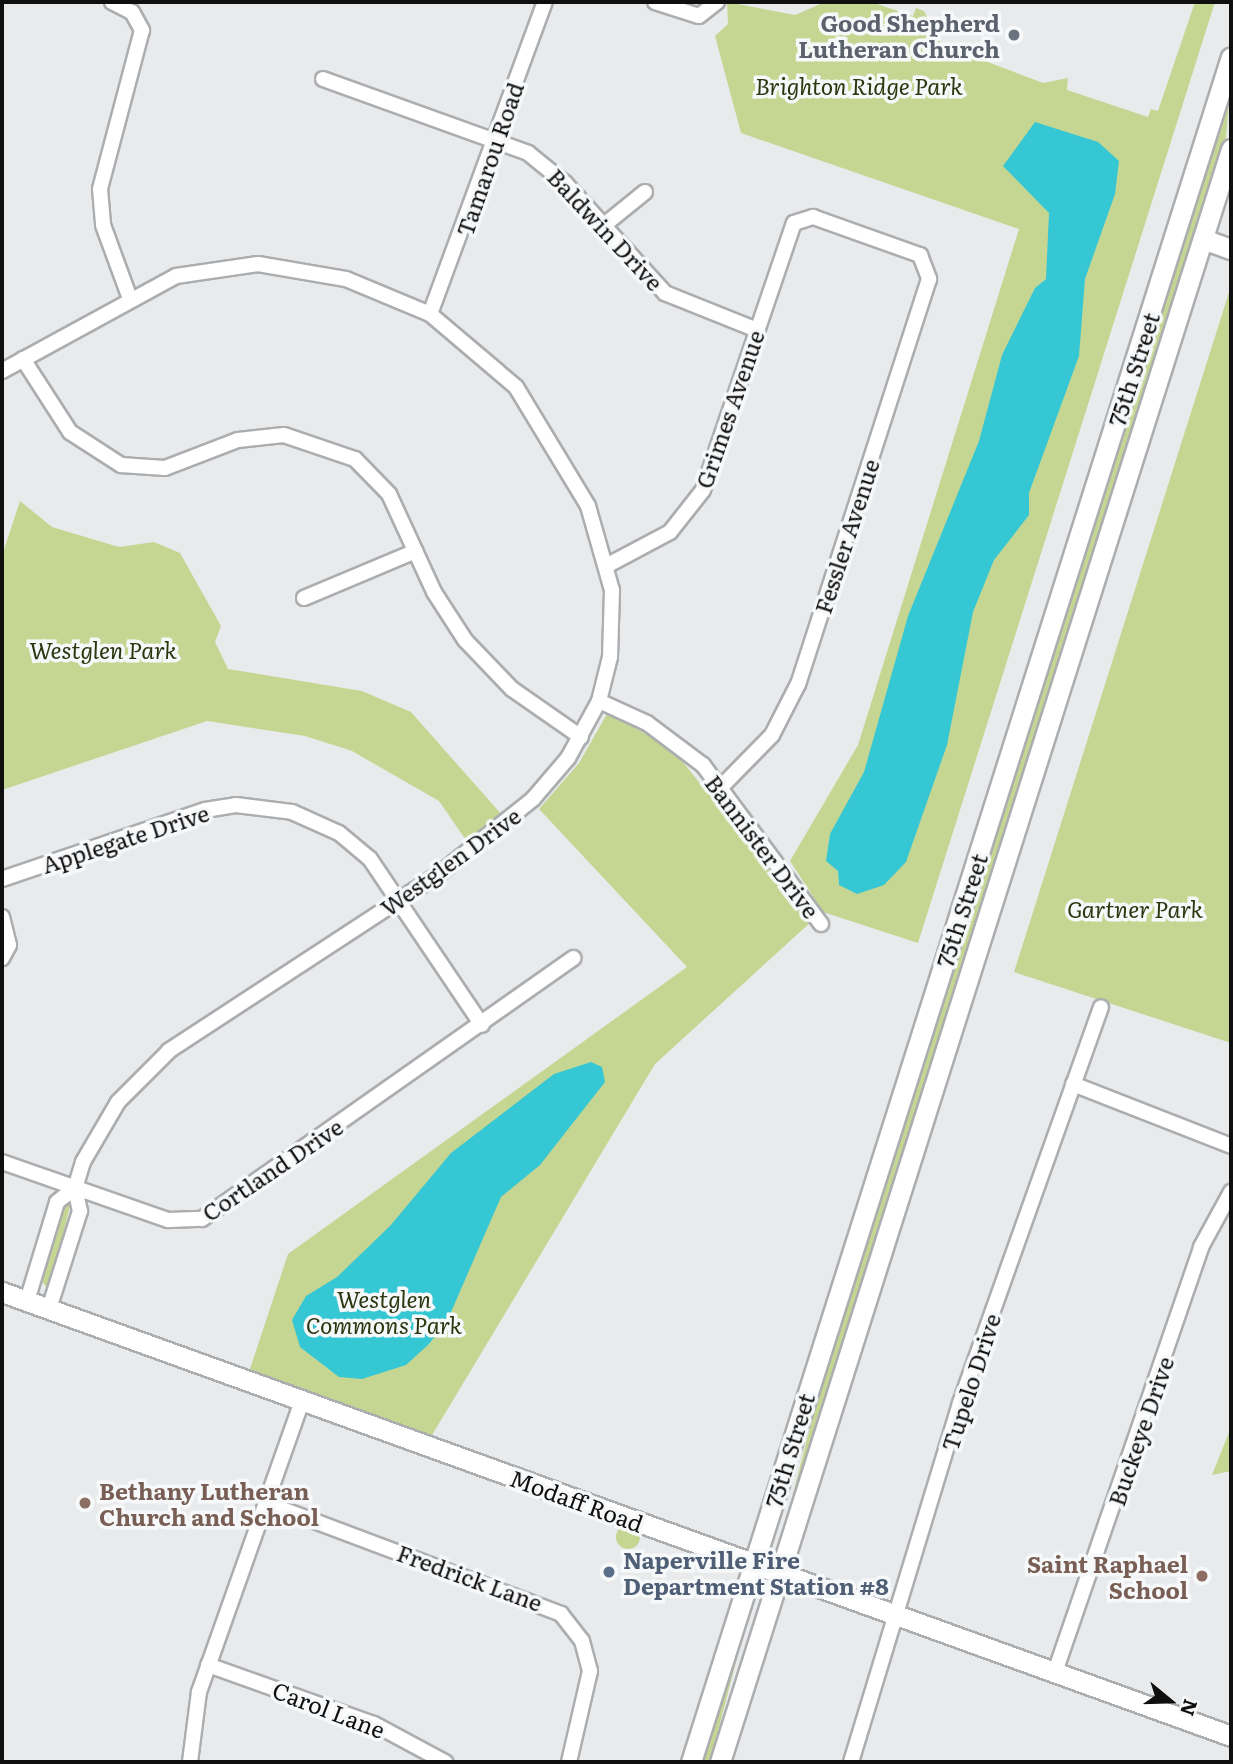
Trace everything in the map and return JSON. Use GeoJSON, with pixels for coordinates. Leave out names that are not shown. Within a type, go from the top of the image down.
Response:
{"type":"FeatureCollection","features":[{"type":"Feature","properties":{"kind":"main road","name":"75th Street"},"geometry":{"type":"LineString","coordinates":[[691,1762],[1231,57]]}},
{"type":"Feature","properties":{"kind":"main road","name":"75th Street"},"geometry":{"type":"LineString","coordinates":[[720,1762],[1231,149]]}},
{"type":"Feature","properties":{"kind":"main road"},"geometry":{"type":"LineString","coordinates":[[1203,239],[1231,249]]}},
{"type":"Feature","properties":{"kind":"main road","name":"Modaff Road"},"geometry":{"type":"LineString","coordinates":[[2,1292],[1231,1736]]}},
{"type":"Feature","properties":{"kind":"street"},"geometry":{"type":"LineString","coordinates":[[111,2],[132,12],[142,30],[100,189],[103,225],[129,296]]}},
{"type":"Feature","properties":{"kind":"street","name":"Tamarou Road"},"geometry":{"type":"LineString","coordinates":[[430,314],[545,2]]}},
{"type":"Feature","properties":{"kind":"street"},"geometry":{"type":"LineString","coordinates":[[655,2],[699,16],[717,2]]}},
{"type":"Feature","properties":{"kind":"street","name":"Baldwin Drive"},"geometry":{"type":"LineString","coordinates":[[323,79],[496,140],[543,162],[665,293],[757,330]]}},
{"type":"Feature","properties":{"kind":"street"},"geometry":{"type":"LineString","coordinates":[[603,226],[645,192]]}},
{"type":"Feature","properties":{"kind":"street","name":"Grimes Avenue"},"geometry":{"type":"LineString","coordinates":[[608,565],[670,532],[695,503],[757,330],[788,232],[804,217],[913,252],[927,265]]}},
{"type":"Feature","properties":{"kind":"street","name":"Westglen Drive"},"geometry":{"type":"LineString","coordinates":[[2,372],[129,296],[176,276],[258,264],[346,279],[430,314],[496,365],[538,417],[588,506],[608,565],[613,628],[599,701],[581,737],[556,774],[511,819],[400,899],[169,1051],[106,1120],[75,1188],[57,1202],[27,1301]]}},
{"type":"Feature","properties":{"kind":"street","name":"Fessler Avenue"},"geometry":{"type":"LineString","coordinates":[[722,786],[772,735],[798,684],[929,279],[927,265]]}},
{"type":"Feature","properties":{"kind":"street"},"geometry":{"type":"LineString","coordinates":[[23,359],[70,432],[121,465],[173,467],[258,436],[301,437],[334,447],[384,487],[449,617],[486,664],[581,737]]}},
{"type":"Feature","properties":{"kind":"street"},"geometry":{"type":"LineString","coordinates":[[303,598],[416,551]]}},
{"type":"Feature","properties":{"kind":"street","name":"Bannister Drive"},"geometry":{"type":"LineString","coordinates":[[599,701],[666,736],[722,786],[821,924]]}},
{"type":"Feature","properties":{"kind":"street","name":"Applegate Drive"},"geometry":{"type":"LineString","coordinates":[[2,879],[175,818],[248,806],[292,811],[339,833],[370,859],[400,899],[482,1025]]}},
{"type":"Feature","properties":{"kind":"street"},"geometry":{"type":"LineString","coordinates":[[2,917],[9,944],[2,958]]}},
{"type":"Feature","properties":{"kind":"street","name":"Cortland Drive"},"geometry":{"type":"LineString","coordinates":[[2,1162],[169,1220],[202,1219],[482,1025],[573,958]]}},
{"type":"Feature","properties":{"kind":"street","name":"Tupelo Drive"},"geometry":{"type":"LineString","coordinates":[[851,1762],[898,1615],[960,1403],[1101,1007]]}},
{"type":"Feature","properties":{"kind":"street"},"geometry":{"type":"LineString","coordinates":[[1073,1084],[1231,1146]]}},
{"type":"Feature","properties":{"kind":"street","name":"Westglen Drive"},"geometry":{"type":"LineString","coordinates":[[48,1309],[80,1211],[75,1188]]}},
{"type":"Feature","properties":{"kind":"street","name":"Buckeye Drive"},"geometry":{"type":"LineString","coordinates":[[1055,1672],[1194,1266],[1231,1192]]}},
{"type":"Feature","properties":{"kind":"street"},"geometry":{"type":"LineString","coordinates":[[190,1762],[193,1715],[208,1665],[302,1401]]}},
{"type":"Feature","properties":{"kind":"street","name":"Fredrick Lane"},"geometry":{"type":"LineString","coordinates":[[266,1503],[561,1614],[582,1641],[590,1671],[569,1762]]}},
{"type":"Feature","properties":{"kind":"street","name":"Carol Lane"},"geometry":{"type":"LineString","coordinates":[[208,1665],[366,1721],[445,1762]]}},
{"type":"Feature","properties":{"kind":"green space","name":"Brighton Ridge Park"},"geometry":{"type":"Polygon","coordinates":[[[727,2],[795,15],[825,2],[871,2],[913,16],[916,8],[924,11],[945,52],[956,50],[1043,83],[1068,78],[1067,90],[1148,117],[1151,109],[1158,111],[1195,2],[1215,2],[918,943],[823,912],[790,861],[858,745],[1019,229],[741,133],[715,36],[728,24],[727,2]]]}},
{"type":"Feature","properties":{"kind":"green space"},"geometry":{"type":"Polygon","coordinates":[[[1231,80],[1225,148],[782,1537],[837,1322],[1231,80]]]}},
{"type":"Feature","properties":{"kind":"green space","name":"Gartner Park"},"geometry":{"type":"Polygon","coordinates":[[[1231,286],[1231,1043],[1014,972],[1231,286]]]}},
{"type":"Feature","properties":{"kind":"green space","name":"Westglen Park"},"geometry":{"type":"Polygon","coordinates":[[[20,501],[52,527],[119,547],[154,542],[180,553],[221,626],[215,642],[228,669],[362,691],[411,712],[502,815],[468,843],[439,801],[352,751],[305,736],[207,721],[2,790],[2,556],[20,501]]]}},
{"type":"Feature","properties":{"kind":"green space","name":"Westglen Commons Park"},"geometry":{"type":"Polygon","coordinates":[[[608,712],[673,750],[812,921],[655,1064],[429,1440],[249,1372],[288,1254],[687,967],[539,809],[579,763],[608,712]]]}},
{"type":"Feature","properties":{"kind":"green space"},"geometry":{"type":"Polygon","coordinates":[[[71,1202],[51,1284],[45,1286],[41,1279],[65,1204],[71,1202]]]}},
{"type":"Feature","properties":{"kind":"green space"},"geometry":{"type":"Polygon","coordinates":[[[1231,1427],[1231,1471],[1212,1475],[1231,1427]]]}},
{"type":"Feature","properties":{"kind":"green space"},"geometry":{"type":"Polygon","coordinates":[[[628,1525],[639,1532],[640,1537],[633,1548],[628,1549],[617,1542],[616,1537],[623,1526],[628,1525]]]}},
{"type":"Feature","properties":{"kind":"green space"},"geometry":{"type":"Polygon","coordinates":[[[753,1596],[710,1762],[698,1762],[753,1596]]]}},
{"type":"Feature","properties":{"kind":"water"},"geometry":{"type":"Polygon","coordinates":[[[1035,122],[1098,142],[1119,161],[1115,194],[1085,279],[1079,356],[1029,493],[1029,515],[994,560],[973,612],[947,745],[906,862],[884,885],[857,894],[839,885],[838,871],[826,861],[830,834],[864,772],[908,616],[979,441],[1002,355],[1035,288],[1046,279],[1049,213],[1003,166],[1035,122]]]}},
{"type":"Feature","properties":{"kind":"water"},"geometry":{"type":"Polygon","coordinates":[[[591,1062],[602,1067],[605,1082],[540,1165],[501,1197],[448,1319],[429,1344],[406,1365],[362,1379],[339,1377],[300,1347],[292,1320],[306,1296],[337,1277],[390,1226],[451,1153],[554,1074],[591,1062]]]}},
{"type":"Feature","properties":{"kind":"place","name":"Good Shepherd Lutheran Church"},"geometry":{"type":"Point","coordinates":[1014,35]}},
{"type":"Feature","properties":{"kind":"place","name":"Bethany Lutheran Church and School"},"geometry":{"type":"Point","coordinates":[85,1503]}},
{"type":"Feature","properties":{"kind":"place","name":"Naperville Fire Department Station #8"},"geometry":{"type":"Point","coordinates":[609,1572]}},
{"type":"Feature","properties":{"kind":"place","name":"Saint Raphael School"},"geometry":{"type":"Point","coordinates":[1202,1576]}}]}
